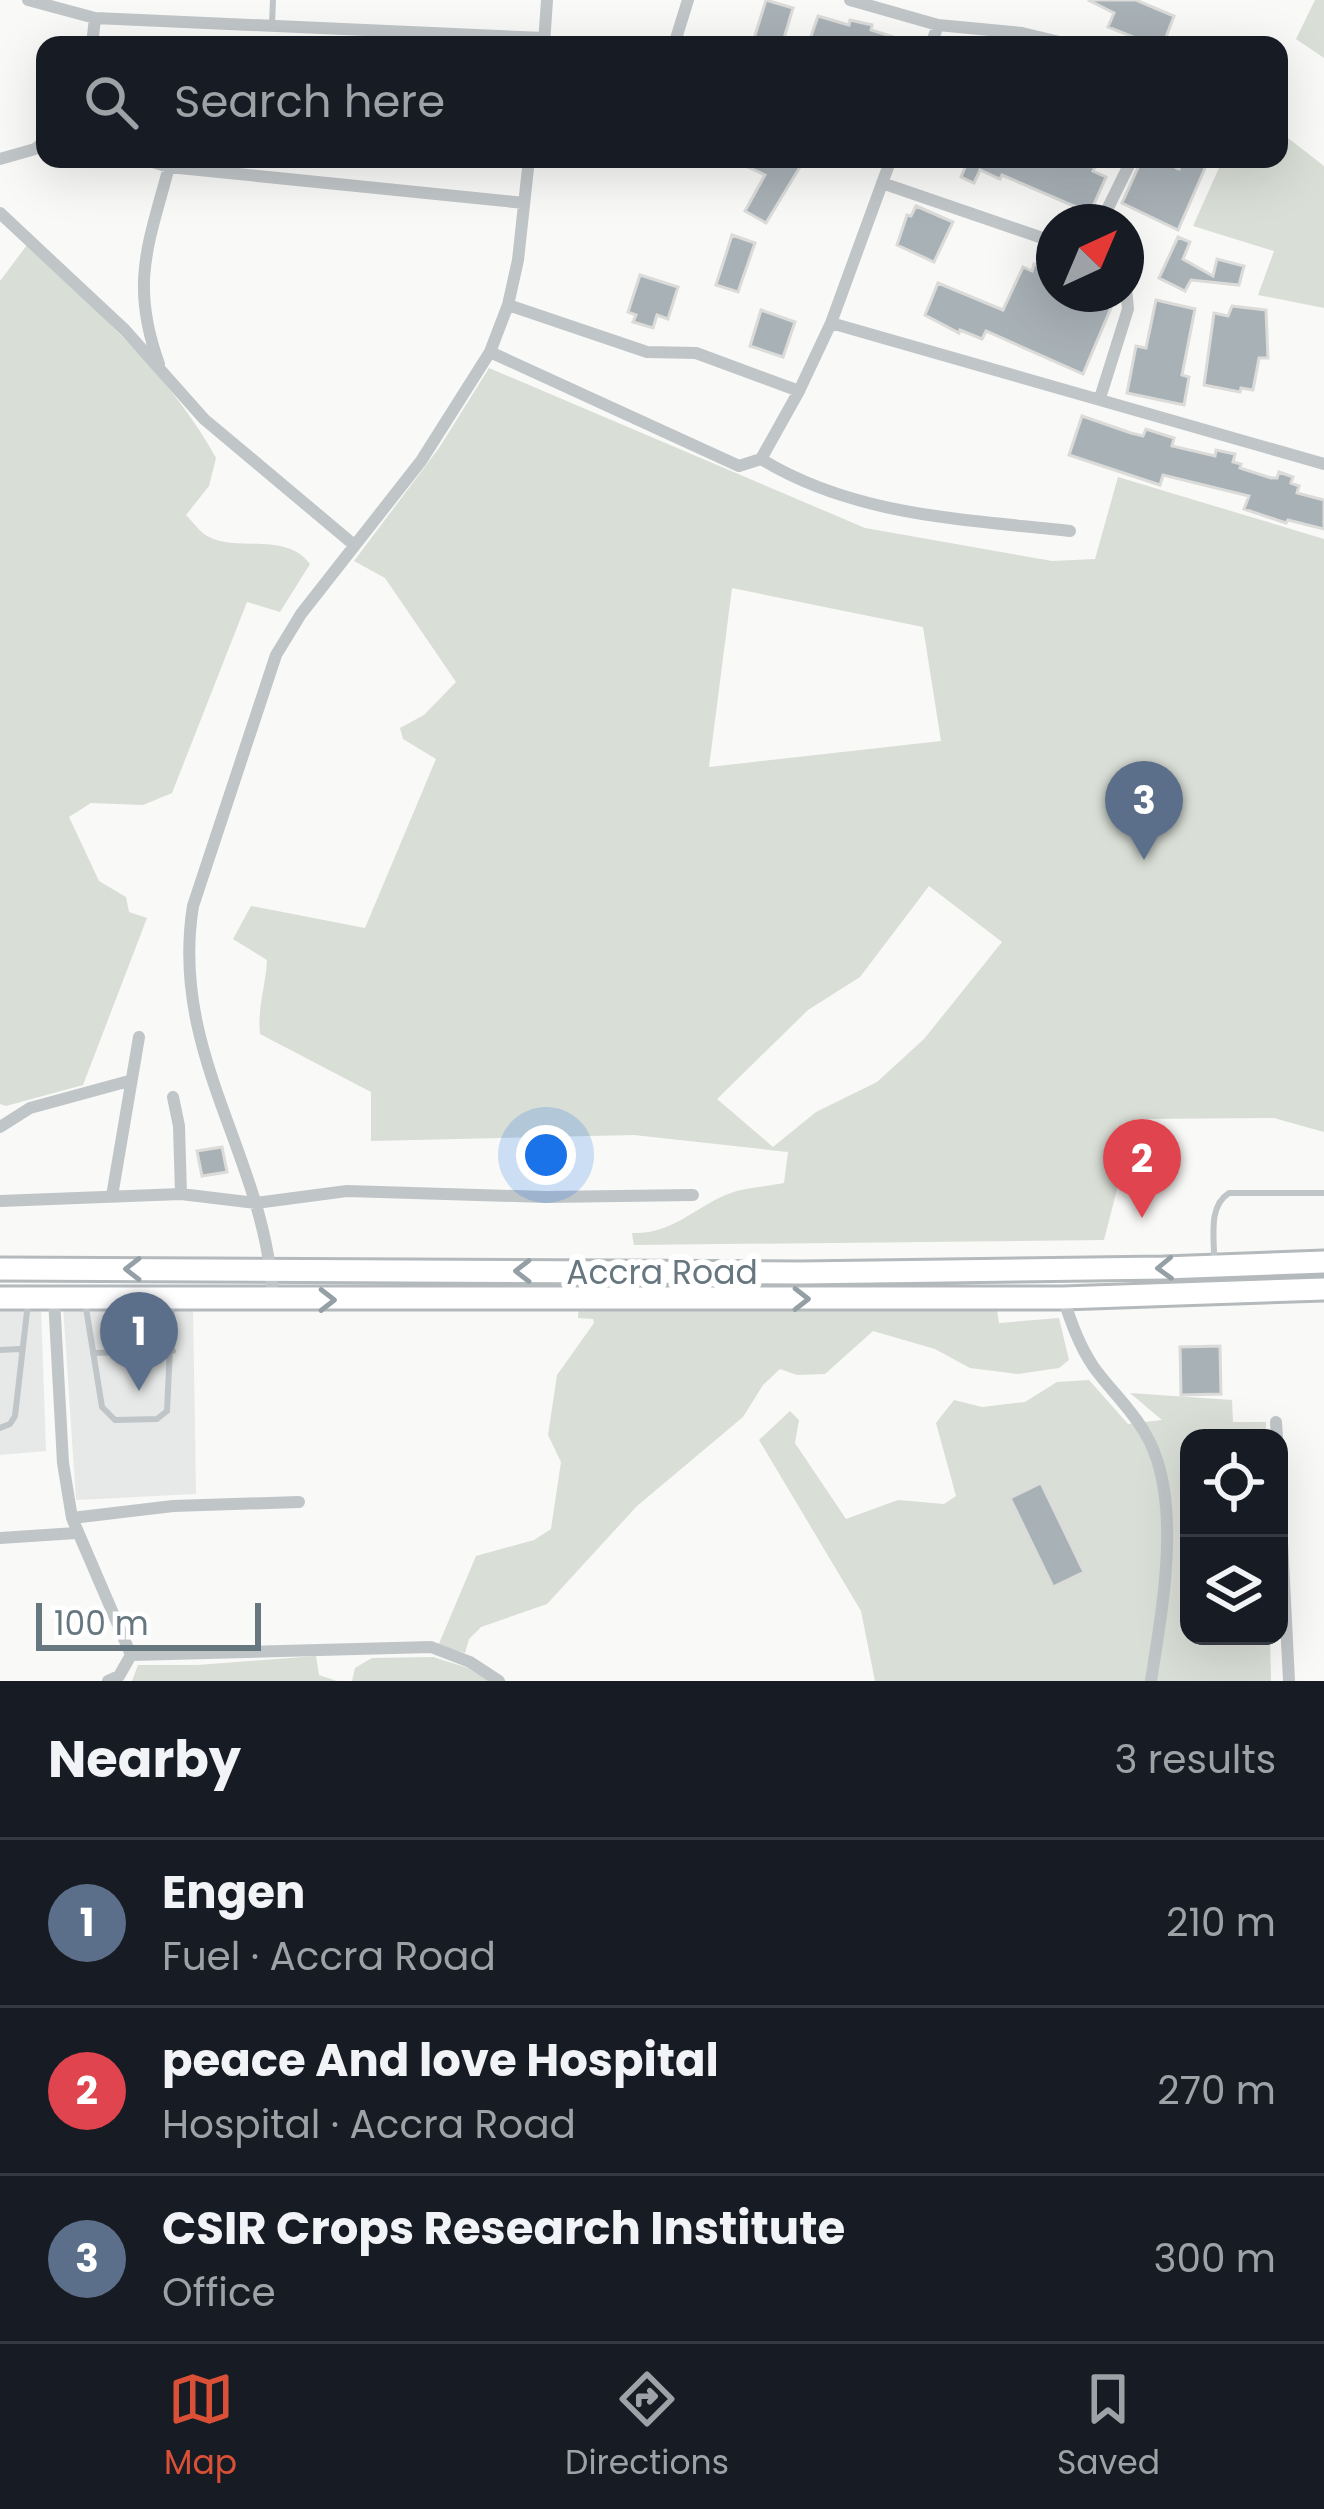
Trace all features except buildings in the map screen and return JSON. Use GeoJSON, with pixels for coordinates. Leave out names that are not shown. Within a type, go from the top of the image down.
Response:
{"type":"FeatureCollection","features":[{"type":"Feature","properties":{"kind":"highway","name":"Accra Road"},"geometry":{"type":"LineString","coordinates":[[0,1269],[823,1273],[1324,1262]]}},
{"type":"Feature","properties":{"kind":"highway","name":"Accra Road"},"geometry":{"type":"LineString","coordinates":[[0,1298],[1063,1298],[1324,1289]]}},
{"type":"Feature","properties":{"kind":"street"},"geometry":{"type":"LineString","coordinates":[[28,0],[95,18],[464,36]]}},
{"type":"Feature","properties":{"kind":"street"},"geometry":{"type":"LineString","coordinates":[[544,36],[547,0]]}},
{"type":"Feature","properties":{"kind":"street"},"geometry":{"type":"LineString","coordinates":[[677,36],[688,0]]}},
{"type":"Feature","properties":{"kind":"street"},"geometry":{"type":"LineString","coordinates":[[850,0],[938,26],[1034,36]]}},
{"type":"Feature","properties":{"kind":"street"},"geometry":{"type":"LineString","coordinates":[[93,36],[95,18]]}},
{"type":"Feature","properties":{"kind":"street"},"geometry":{"type":"LineString","coordinates":[[934,36],[938,26]]}},
{"type":"Feature","properties":{"kind":"street"},"geometry":{"type":"LineString","coordinates":[[0,159],[36,148]]}},
{"type":"Feature","properties":{"kind":"street"},"geometry":{"type":"LineString","coordinates":[[161,370],[144,323],[141,290],[145,254],[169,168]]}},
{"type":"Feature","properties":{"kind":"street"},"geometry":{"type":"LineString","coordinates":[[179,168],[524,203]]}},
{"type":"Feature","properties":{"kind":"street"},"geometry":{"type":"LineString","coordinates":[[273,1300],[272,1269],[256,1203],[205,1062],[188,985],[186,946],[193,906],[276,655],[353,544],[421,461],[490,352],[508,305],[529,168]]}},
{"type":"Feature","properties":{"kind":"street"},"geometry":{"type":"LineString","coordinates":[[490,352],[739,466],[760,459],[773,442],[831,323],[888,168]]}},
{"type":"Feature","properties":{"kind":"street"},"geometry":{"type":"LineString","coordinates":[[1110,204],[1128,168]]}},
{"type":"Feature","properties":{"kind":"street"},"geometry":{"type":"LineString","coordinates":[[882,183],[1036,236]]}},
{"type":"Feature","properties":{"kind":"street"},"geometry":{"type":"LineString","coordinates":[[0,213],[124,330],[204,419],[353,544]]}},
{"type":"Feature","properties":{"kind":"street"},"geometry":{"type":"LineString","coordinates":[[508,305],[647,352],[696,353],[799,391]]}},
{"type":"Feature","properties":{"kind":"street"},"geometry":{"type":"LineString","coordinates":[[1100,398],[1128,312]]}},
{"type":"Feature","properties":{"kind":"street"},"geometry":{"type":"LineString","coordinates":[[831,323],[1324,464]]}},
{"type":"Feature","properties":{"kind":"street"},"geometry":{"type":"LineString","coordinates":[[760,459],[814,490],[882,507],[1070,531]]}},
{"type":"Feature","properties":{"kind":"street"},"geometry":{"type":"LineString","coordinates":[[112,1196],[139,1037]]}},
{"type":"Feature","properties":{"kind":"street"},"geometry":{"type":"LineString","coordinates":[[0,1127],[30,1108],[129,1081]]}},
{"type":"Feature","properties":{"kind":"street"},"geometry":{"type":"LineString","coordinates":[[173,1097],[181,1194]]}},
{"type":"Feature","properties":{"kind":"street"},"geometry":{"type":"LineString","coordinates":[[0,1201],[181,1194],[256,1203],[347,1191],[546,1197],[693,1195]]}},
{"type":"Feature","properties":{"kind":"street"},"geometry":{"type":"LineString","coordinates":[[54,1298],[63,1463],[74,1525],[131,1655]]}},
{"type":"Feature","properties":{"kind":"street"},"geometry":{"type":"LineString","coordinates":[[1063,1298],[1078,1341],[1149,1438],[1161,1470],[1165,1595],[1151,1681]]}},
{"type":"Feature","properties":{"kind":"street"},"geometry":{"type":"LineString","coordinates":[[1276,1422],[1276,1429]]}},
{"type":"Feature","properties":{"kind":"street"},"geometry":{"type":"LineString","coordinates":[[0,1538],[173,1505],[299,1502]]}},
{"type":"Feature","properties":{"kind":"street"},"geometry":{"type":"LineString","coordinates":[[1282,1537],[1289,1681]]}},
{"type":"Feature","properties":{"kind":"street"},"geometry":{"type":"LineString","coordinates":[[131,1655],[431,1647],[470,1662],[499,1681]]}},
{"type":"Feature","properties":{"kind":"street"},"geometry":{"type":"LineString","coordinates":[[108,1681],[119,1676],[131,1655]]}},
{"type":"Feature","properties":{"kind":"lane"},"geometry":{"type":"LineString","coordinates":[[272,24],[273,0]]}},
{"type":"Feature","properties":{"kind":"lane"},"geometry":{"type":"LineString","coordinates":[[1214,1266],[1215,1208],[1220,1198],[1229,1193],[1324,1193]]}},
{"type":"Feature","properties":{"kind":"lane"},"geometry":{"type":"LineString","coordinates":[[0,1428],[15,1416],[29,1298]]}},
{"type":"Feature","properties":{"kind":"lane"},"geometry":{"type":"LineString","coordinates":[[85,1298],[102,1407],[115,1420],[157,1419],[167,1411],[172,1299]]}},
{"type":"Feature","properties":{"kind":"lane"},"geometry":{"type":"LineString","coordinates":[[0,1350],[22,1349]]}},
{"type":"Feature","properties":{"kind":"lane"},"geometry":{"type":"LineString","coordinates":[[93,1353],[173,1352]]}},
{"type":"Feature","properties":{"kind":"shaded area"},"geometry":{"type":"Polygon","coordinates":[[[1315,0],[1324,0],[1324,58],[1296,39],[1315,0]]]}},
{"type":"Feature","properties":{"kind":"shaded area"},"geometry":{"type":"Polygon","coordinates":[[[1288,138],[1324,166],[1324,308],[1258,295],[1274,251],[1193,226],[1219,168],[1288,168],[1288,138]]]}},
{"type":"Feature","properties":{"kind":"shaded area"},"geometry":{"type":"Polygon","coordinates":[[[27,245],[154,371],[216,458],[209,486],[186,515],[219,541],[288,548],[310,564],[280,612],[247,602],[172,793],[143,805],[91,803],[69,817],[99,881],[126,897],[129,912],[147,918],[83,1085],[6,1106],[0,1104],[0,281],[27,245]]]}},
{"type":"Feature","properties":{"kind":"shaded area"},"geometry":{"type":"Polygon","coordinates":[[[489,368],[865,528],[1052,561],[1095,559],[1118,477],[1324,539],[1324,1132],[1274,1118],[1135,1119],[1104,1240],[634,1245],[632,1233],[661,1229],[737,1191],[784,1183],[788,1152],[634,1135],[371,1141],[371,1092],[260,1034],[267,960],[233,939],[251,906],[365,928],[436,759],[403,739],[400,728],[424,715],[456,682],[385,578],[354,561],[439,448],[489,368]],[[732,588],[709,767],[941,741],[923,627],[732,588]],[[929,886],[860,977],[808,1010],[717,1099],[773,1147],[816,1112],[877,1082],[924,1039],[1002,942],[929,886]]]}},
{"type":"Feature","properties":{"kind":"shaded area"},"geometry":{"type":"Polygon","coordinates":[[[996,1303],[999,1323],[1059,1318],[1069,1360],[1059,1368],[1018,1374],[970,1368],[935,1349],[873,1331],[825,1374],[797,1375],[780,1369],[763,1385],[743,1417],[637,1506],[547,1604],[481,1627],[469,1639],[465,1653],[438,1646],[476,1556],[534,1540],[551,1529],[561,1462],[548,1435],[557,1375],[594,1323],[578,1318],[579,1304],[996,1303]]]}},
{"type":"Feature","properties":{"kind":"shaded area"},"geometry":{"type":"Polygon","coordinates":[[[0,1305],[41,1306],[46,1451],[0,1455],[0,1305]]]}},
{"type":"Feature","properties":{"kind":"shaded area"},"geometry":{"type":"Polygon","coordinates":[[[63,1306],[193,1306],[196,1494],[76,1500],[63,1306]]]}},
{"type":"Feature","properties":{"kind":"shaded area"},"geometry":{"type":"Polygon","coordinates":[[[1089,1380],[1128,1424],[1162,1420],[1130,1393],[1232,1400],[1233,1422],[1266,1422],[1266,1429],[1180,1429],[1180,1645],[1270,1645],[1271,1681],[875,1681],[861,1611],[759,1440],[790,1411],[799,1420],[795,1443],[846,1519],[898,1500],[944,1504],[956,1496],[936,1423],[954,1400],[982,1407],[1025,1402],[1057,1382],[1089,1380]]]}},
{"type":"Feature","properties":{"kind":"shaded area"},"geometry":{"type":"Polygon","coordinates":[[[316,1656],[319,1675],[337,1681],[132,1681],[138,1665],[316,1656]]]}},
{"type":"Feature","properties":{"kind":"shaded area"},"geometry":{"type":"Polygon","coordinates":[[[433,1657],[468,1668],[489,1681],[352,1681],[355,1668],[372,1658],[433,1657]]]}},
{"type":"Feature","properties":{"kind":"place","name":"CSIR Crops Research Institute"},"geometry":{"type":"Point","coordinates":[1144,860]}},
{"type":"Feature","properties":{"kind":"place","name":"peace And love Hospital"},"geometry":{"type":"Point","coordinates":[1142,1218]}},
{"type":"Feature","properties":{"kind":"place","name":"Engen"},"geometry":{"type":"Point","coordinates":[139,1391]}}]}
